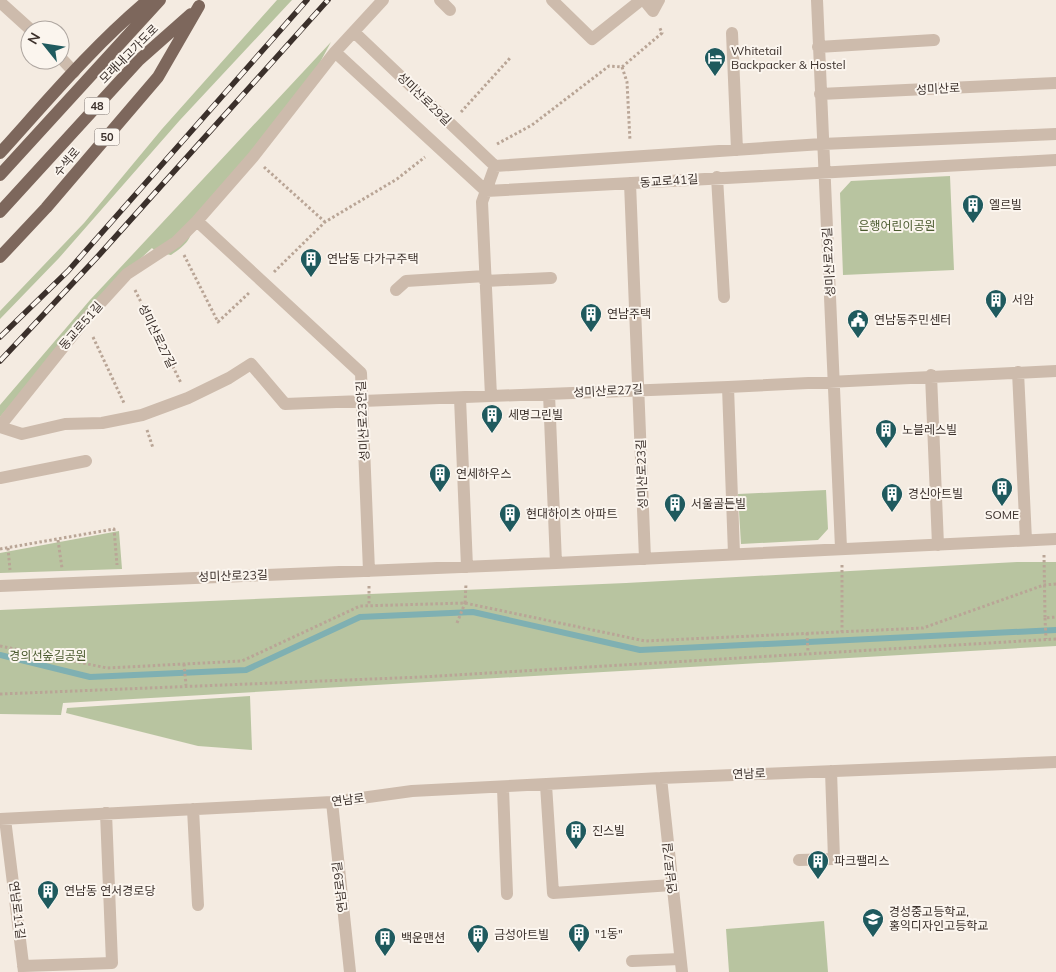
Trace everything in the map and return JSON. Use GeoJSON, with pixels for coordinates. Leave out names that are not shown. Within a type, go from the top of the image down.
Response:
{"type":"FeatureCollection","features":[{"type":"Feature","properties":{"kind":"main road"},"geometry":{"type":"LineString","coordinates":[[0,153],[74,72],[148,0]]}},
{"type":"Feature","properties":{"kind":"main road","name":"모래내고가도로"},"geometry":{"type":"LineString","coordinates":[[0,176],[160,0]]}},
{"type":"Feature","properties":{"kind":"main road","name":"모래내고가도로"},"geometry":{"type":"LineString","coordinates":[[0,212],[139,60],[202,3]]}},
{"type":"Feature","properties":{"kind":"main road","name":"수색로"},"geometry":{"type":"LineString","coordinates":[[0,257],[46,208],[158,77],[202,3]]}},
{"type":"Feature","properties":{"kind":"street","name":"동교로51길"},"geometry":{"type":"LineString","coordinates":[[0,426],[85,320],[127,274],[176,242],[197,221],[253,157],[335,52],[383,0]]}},
{"type":"Feature","properties":{"kind":"street"},"geometry":{"type":"LineString","coordinates":[[440,0],[450,10]]}},
{"type":"Feature","properties":{"kind":"street"},"geometry":{"type":"LineString","coordinates":[[552,0],[592,39],[643,0],[656,5]]}},
{"type":"Feature","properties":{"kind":"street","name":"성미산로29길"},"geometry":{"type":"LineString","coordinates":[[816,0],[835,380]]}},
{"type":"Feature","properties":{"kind":"street"},"geometry":{"type":"LineString","coordinates":[[0,2],[20,21]]}},
{"type":"Feature","properties":{"kind":"street","name":"성미산로29길"},"geometry":{"type":"LineString","coordinates":[[354,32],[494,166]]}},
{"type":"Feature","properties":{"kind":"street"},"geometry":{"type":"LineString","coordinates":[[732,33],[737,150]]}},
{"type":"Feature","properties":{"kind":"street"},"geometry":{"type":"LineString","coordinates":[[818,47],[934,40]]}},
{"type":"Feature","properties":{"kind":"street"},"geometry":{"type":"LineString","coordinates":[[335,52],[486,191]]}},
{"type":"Feature","properties":{"kind":"street"},"geometry":{"type":"LineString","coordinates":[[70,68],[74,72]]}},
{"type":"Feature","properties":{"kind":"street","name":"성미산로"},"geometry":{"type":"LineString","coordinates":[[820,94],[1056,84]]}},
{"type":"Feature","properties":{"kind":"street"},"geometry":{"type":"LineString","coordinates":[[490,396],[482,202],[494,166],[822,144],[1056,134]]}},
{"type":"Feature","properties":{"kind":"street","name":"동교로41길"},"geometry":{"type":"LineString","coordinates":[[486,191],[1056,160]]}},
{"type":"Feature","properties":{"kind":"street"},"geometry":{"type":"LineString","coordinates":[[717,178],[724,297]]}},
{"type":"Feature","properties":{"kind":"street"},"geometry":{"type":"LineString","coordinates":[[630,184],[639,389]]}},
{"type":"Feature","properties":{"kind":"street","name":"성미산로23안길"},"geometry":{"type":"LineString","coordinates":[[197,221],[361,373],[369,571]]}},
{"type":"Feature","properties":{"kind":"street"},"geometry":{"type":"LineString","coordinates":[[396,290],[406,281],[551,278]]}},
{"type":"Feature","properties":{"kind":"street","name":"성미산로27길"},"geometry":{"type":"LineString","coordinates":[[0,426],[22,434],[65,424],[102,423],[131,418],[188,398],[229,378],[251,364],[286,404],[728,387],[1056,370]]}},
{"type":"Feature","properties":{"kind":"street"},"geometry":{"type":"LineString","coordinates":[[1018,372],[1026,540]]}},
{"type":"Feature","properties":{"kind":"street"},"geometry":{"type":"LineString","coordinates":[[931,375],[938,545]]}},
{"type":"Feature","properties":{"kind":"street"},"geometry":{"type":"LineString","coordinates":[[835,380],[841,548]]}},
{"type":"Feature","properties":{"kind":"street"},"geometry":{"type":"LineString","coordinates":[[728,387],[734,554]]}},
{"type":"Feature","properties":{"kind":"street","name":"성미산로23길"},"geometry":{"type":"LineString","coordinates":[[639,389],[645,559]]}},
{"type":"Feature","properties":{"kind":"street"},"geometry":{"type":"LineString","coordinates":[[549,394],[556,563]]}},
{"type":"Feature","properties":{"kind":"street"},"geometry":{"type":"LineString","coordinates":[[460,398],[467,567]]}},
{"type":"Feature","properties":{"kind":"street"},"geometry":{"type":"LineString","coordinates":[[0,478],[86,461]]}},
{"type":"Feature","properties":{"kind":"street","name":"성미산로23길"},"geometry":{"type":"LineString","coordinates":[[0,586],[467,567],[1050,539]]}},
{"type":"Feature","properties":{"kind":"street","name":"연남로"},"geometry":{"type":"LineString","coordinates":[[3,819],[332,802],[412,792],[660,778],[1056,762]]}},
{"type":"Feature","properties":{"kind":"street"},"geometry":{"type":"LineString","coordinates":[[799,860],[834,859],[831,771]]}},
{"type":"Feature","properties":{"kind":"street","name":"연남로7길"},"geometry":{"type":"LineString","coordinates":[[660,778],[682,972]]}},
{"type":"Feature","properties":{"kind":"street"},"geometry":{"type":"LineString","coordinates":[[546,785],[554,893],[672,886]]}},
{"type":"Feature","properties":{"kind":"street"},"geometry":{"type":"LineString","coordinates":[[503,788],[506,894]]}},
{"type":"Feature","properties":{"kind":"street","name":"연남로9길"},"geometry":{"type":"LineString","coordinates":[[332,802],[350,972]]}},
{"type":"Feature","properties":{"kind":"street"},"geometry":{"type":"LineString","coordinates":[[193,809],[198,905]]}},
{"type":"Feature","properties":{"kind":"street"},"geometry":{"type":"LineString","coordinates":[[24,969],[112,963],[106,813]]}},
{"type":"Feature","properties":{"kind":"street","name":"연남로11길"},"geometry":{"type":"LineString","coordinates":[[3,819],[24,969]]}},
{"type":"Feature","properties":{"kind":"street"},"geometry":{"type":"LineString","coordinates":[[632,961],[680,959]]}},
{"type":"Feature","properties":{"kind":"path"},"geometry":{"type":"LineString","coordinates":[[481,153],[532,126],[608,66],[622,67],[662,33],[656,5]]}},
{"type":"Feature","properties":{"kind":"path"},"geometry":{"type":"LineString","coordinates":[[450,124],[511,57]]}},
{"type":"Feature","properties":{"kind":"path"},"geometry":{"type":"LineString","coordinates":[[622,67],[626,82],[632,158]]}},
{"type":"Feature","properties":{"kind":"path"},"geometry":{"type":"LineString","coordinates":[[176,242],[218,322],[262,283],[325,222],[397,179],[437,147]]}},
{"type":"Feature","properties":{"kind":"path"},"geometry":{"type":"LineString","coordinates":[[253,157],[325,222]]}},
{"type":"Feature","properties":{"kind":"path","name":"성미산로27길"},"geometry":{"type":"LineString","coordinates":[[127,274],[188,398]]}},
{"type":"Feature","properties":{"kind":"path"},"geometry":{"type":"LineString","coordinates":[[85,320],[131,418]]}},
{"type":"Feature","properties":{"kind":"path"},"geometry":{"type":"LineString","coordinates":[[0,550],[114,529],[118,581]]}},
{"type":"Feature","properties":{"kind":"path"},"geometry":{"type":"LineString","coordinates":[[58,539],[64,584]]}},
{"type":"Feature","properties":{"kind":"path"},"geometry":{"type":"LineString","coordinates":[[1046,639],[1044,585],[1050,539]]}},
{"type":"Feature","properties":{"kind":"path"},"geometry":{"type":"LineString","coordinates":[[841,548],[842,632]]}},
{"type":"Feature","properties":{"kind":"path"},"geometry":{"type":"LineString","coordinates":[[0,646],[107,668],[242,661],[360,606],[465,603],[645,641],[923,628],[1044,585],[1056,584]]}},
{"type":"Feature","properties":{"kind":"path"},"geometry":{"type":"LineString","coordinates":[[457,624],[465,603]]}},
{"type":"Feature","properties":{"kind":"path"},"geometry":{"type":"LineString","coordinates":[[1045,618],[1056,617]]}},
{"type":"Feature","properties":{"kind":"path"},"geometry":{"type":"LineString","coordinates":[[807,633],[808,652]]}},
{"type":"Feature","properties":{"kind":"path"},"geometry":{"type":"LineString","coordinates":[[0,694],[422,676],[1056,639]]}},
{"type":"Feature","properties":{"kind":"path"},"geometry":{"type":"LineString","coordinates":[[184,664],[186,686]]}},
{"type":"Feature","properties":{"kind":"green space"},"geometry":{"type":"Polygon","coordinates":[[[277,0],[292,0],[180,120],[59,258],[0,319],[0,311],[84,223],[162,129],[277,0]]]}},
{"type":"Feature","properties":{"kind":"green space"},"geometry":{"type":"Polygon","coordinates":[[[331,42],[311,79],[195,220],[190,237],[185,244],[171,255],[156,252],[152,248],[107,290],[0,417],[0,405],[90,300],[331,42]]]}},
{"type":"Feature","properties":{"kind":"green space","name":"은행어린이공원"},"geometry":{"type":"Polygon","coordinates":[[[950,176],[954,270],[843,275],[840,193],[851,181],[950,176]]]}},
{"type":"Feature","properties":{"kind":"green space"},"geometry":{"type":"Polygon","coordinates":[[[826,490],[828,529],[818,540],[741,544],[738,494],[826,490]]]}},
{"type":"Feature","properties":{"kind":"green space"},"geometry":{"type":"Polygon","coordinates":[[[119,531],[122,569],[0,573],[0,553],[119,531]]]}},
{"type":"Feature","properties":{"kind":"green space","name":"경의선숲길공원"},"geometry":{"type":"Polygon","coordinates":[[[1017,562],[1056,562],[1056,646],[63,703],[61,715],[0,714],[0,610],[626,583],[1017,562]]]}},
{"type":"Feature","properties":{"kind":"green space"},"geometry":{"type":"Polygon","coordinates":[[[250,696],[252,750],[198,746],[66,713],[67,708],[250,696]]]}},
{"type":"Feature","properties":{"kind":"green space"},"geometry":{"type":"Polygon","coordinates":[[[824,921],[828,972],[729,972],[726,929],[824,921]]]}},
{"type":"Feature","properties":{"kind":"waterway"},"geometry":{"type":"LineString","coordinates":[[0,655],[90,677],[246,670],[360,617],[473,612],[640,650],[1056,630]]}},
{"type":"Feature","properties":{"kind":"railway"},"geometry":{"type":"LineString","coordinates":[[0,337],[68,271],[307,0]]}},
{"type":"Feature","properties":{"kind":"railway"},"geometry":{"type":"LineString","coordinates":[[0,361],[100,254],[328,0]]}},
{"type":"Feature","properties":{"kind":"place","name":"Whitetail Backpacker & Hostel"},"geometry":{"type":"Point","coordinates":[715,77]}},
{"type":"Feature","properties":{"kind":"place","name":"엘르빌"},"geometry":{"type":"Point","coordinates":[973,224]}},
{"type":"Feature","properties":{"kind":"place","name":"연남동 다가구주택"},"geometry":{"type":"Point","coordinates":[311,278]}},
{"type":"Feature","properties":{"kind":"place","name":"서암"},"geometry":{"type":"Point","coordinates":[996,319]}},
{"type":"Feature","properties":{"kind":"place","name":"연남주택"},"geometry":{"type":"Point","coordinates":[591,333]}},
{"type":"Feature","properties":{"kind":"place","name":"연남동주민센터"},"geometry":{"type":"Point","coordinates":[858,339]}},
{"type":"Feature","properties":{"kind":"place","name":"세명그린빌"},"geometry":{"type":"Point","coordinates":[492,434]}},
{"type":"Feature","properties":{"kind":"place","name":"노블레스빌"},"geometry":{"type":"Point","coordinates":[886,449]}},
{"type":"Feature","properties":{"kind":"place","name":"연세하우스"},"geometry":{"type":"Point","coordinates":[440,493]}},
{"type":"Feature","properties":{"kind":"place","name":"SOME"},"geometry":{"type":"Point","coordinates":[1002,507]}},
{"type":"Feature","properties":{"kind":"place","name":"경신아트빌"},"geometry":{"type":"Point","coordinates":[892,513]}},
{"type":"Feature","properties":{"kind":"place","name":"서울골든빌"},"geometry":{"type":"Point","coordinates":[675,523]}},
{"type":"Feature","properties":{"kind":"place","name":"현대하이츠 아파트"},"geometry":{"type":"Point","coordinates":[510,533]}},
{"type":"Feature","properties":{"kind":"place","name":"진스빌"},"geometry":{"type":"Point","coordinates":[576,850]}},
{"type":"Feature","properties":{"kind":"place","name":"파크팰리스"},"geometry":{"type":"Point","coordinates":[818,880]}},
{"type":"Feature","properties":{"kind":"place","name":"연남동 연서경로당"},"geometry":{"type":"Point","coordinates":[48,910]}},
{"type":"Feature","properties":{"kind":"place","name":"경성중고등학교, 홍익디자인고등학교"},"geometry":{"type":"Point","coordinates":[873,938]}},
{"type":"Feature","properties":{"kind":"place","name":"\"1동\""},"geometry":{"type":"Point","coordinates":[579,953]}},
{"type":"Feature","properties":{"kind":"place","name":"금성아트빌"},"geometry":{"type":"Point","coordinates":[478,954]}},
{"type":"Feature","properties":{"kind":"place","name":"백운맨션"},"geometry":{"type":"Point","coordinates":[385,957]}}]}
